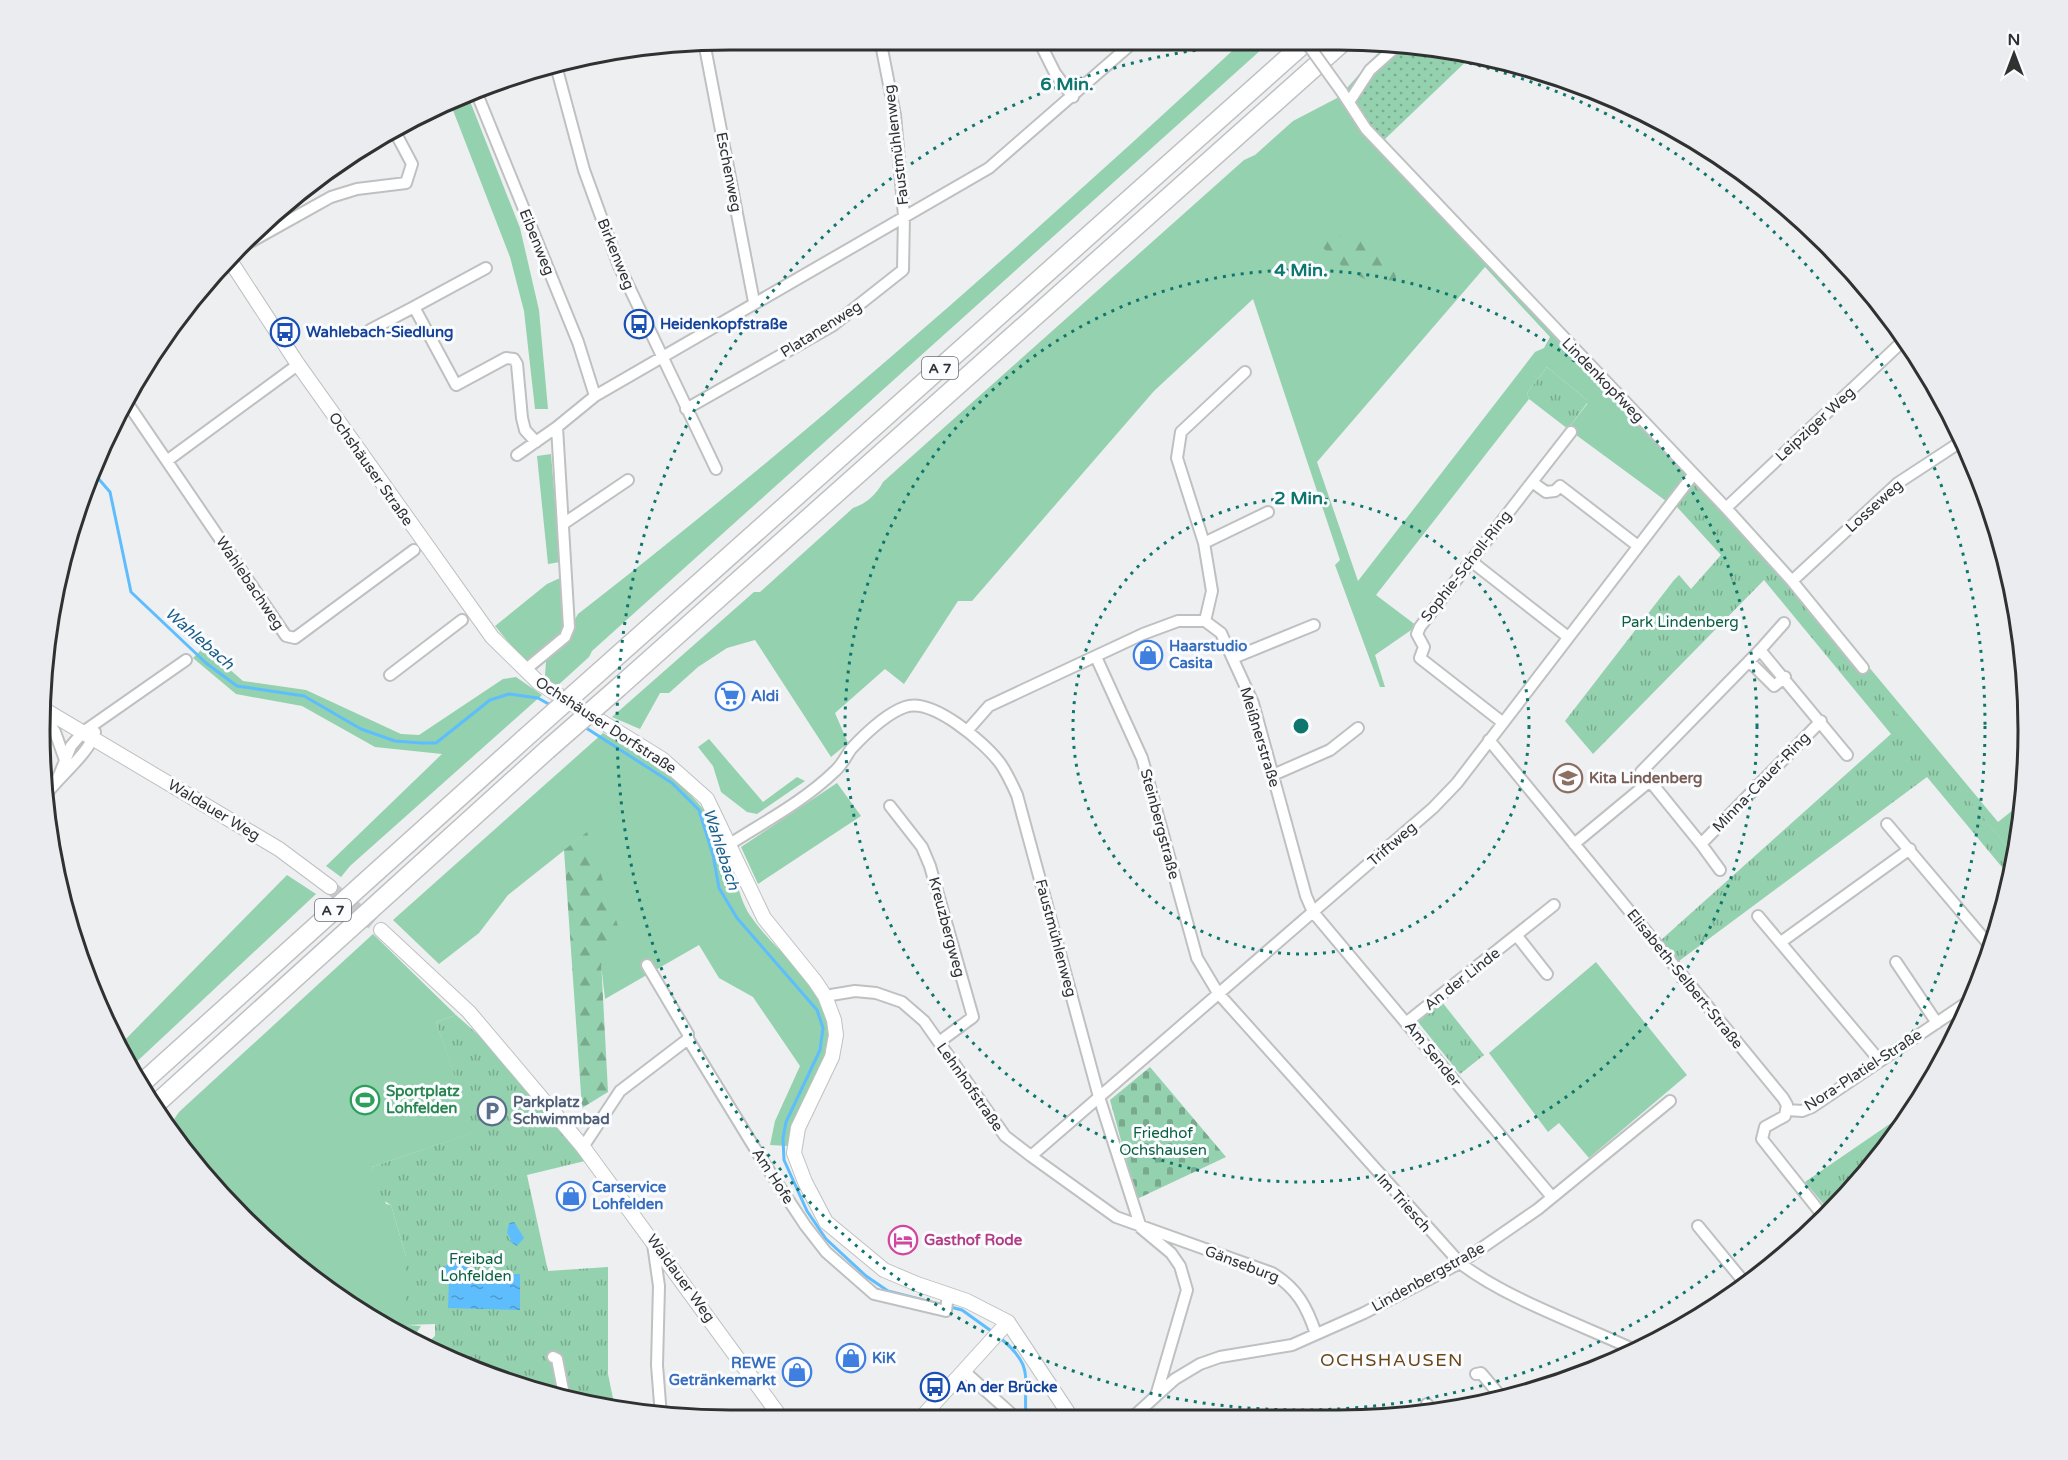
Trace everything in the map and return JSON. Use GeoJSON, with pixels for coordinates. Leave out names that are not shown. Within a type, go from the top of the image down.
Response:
{"type":"FeatureCollection","features":[{"type":"Feature","properties":{"kind":"highway","name":"A 7"},"geometry":{"type":"LineString","coordinates":[[146,1079],[525,738],[1298,50]]}},
{"type":"Feature","properties":{"kind":"highway","name":"A 7"},"geometry":{"type":"LineString","coordinates":[[160,1101],[548,750],[1334,50]]}},
{"type":"Feature","properties":{"kind":"main road","name":"Ochshäuser Straße"},"geometry":{"type":"LineString","coordinates":[[233,265],[297,363],[448,578],[492,637],[525,670]]}},
{"type":"Feature","properties":{"kind":"main road","name":"Ochshäuser Dorfstraße"},"geometry":{"type":"LineString","coordinates":[[525,670],[550,690],[626,734],[687,778],[708,799],[764,918],[825,996],[834,1020],[834,1048],[826,1073],[798,1128],[794,1153],[797,1165],[823,1216],[871,1261],[898,1277],[947,1301],[983,1308],[1005,1326],[1066,1410]]}},
{"type":"Feature","properties":{"kind":"main road","name":"Waldauer Weg"},"geometry":{"type":"LineString","coordinates":[[50,713],[279,849],[330,887]]}},
{"type":"Feature","properties":{"kind":"main road","name":"Waldauer Weg"},"geometry":{"type":"LineString","coordinates":[[381,930],[469,1012],[584,1147],[654,1240],[776,1410]]}},
{"type":"Feature","properties":{"kind":"main road"},"geometry":{"type":"LineString","coordinates":[[928,1410],[1005,1326]]}},
{"type":"Feature","properties":{"kind":"street","name":"Faustmühlenweg"},"geometry":{"type":"LineString","coordinates":[[882,50],[895,115],[904,216]]}},
{"type":"Feature","properties":{"kind":"street"},"geometry":{"type":"LineString","coordinates":[[1044,50],[1055,73],[1073,97]]}},
{"type":"Feature","properties":{"kind":"street"},"geometry":{"type":"LineString","coordinates":[[517,455],[595,396],[989,168],[1125,50]]}},
{"type":"Feature","properties":{"kind":"street","name":"Lindenkopfweg"},"geometry":{"type":"LineString","coordinates":[[1312,50],[1366,129],[1693,475],[1726,507],[1792,581],[1863,668]]}},
{"type":"Feature","properties":{"kind":"street","name":"Eschenweg"},"geometry":{"type":"LineString","coordinates":[[706,51],[754,302]]}},
{"type":"Feature","properties":{"kind":"street"},"geometry":{"type":"LineString","coordinates":[[1349,102],[1370,70],[1391,52]]}},
{"type":"Feature","properties":{"kind":"street","name":"Birkenweg"},"geometry":{"type":"LineString","coordinates":[[558,72],[592,191],[619,266],[716,469]]}},
{"type":"Feature","properties":{"kind":"street","name":"Eibenweg"},"geometry":{"type":"LineString","coordinates":[[479,98],[578,342],[595,396]]}},
{"type":"Feature","properties":{"kind":"street"},"geometry":{"type":"LineString","coordinates":[[264,234],[331,197],[357,189],[406,183],[412,164],[398,137]]}},
{"type":"Feature","properties":{"kind":"street","name":"Platanenweg"},"geometry":{"type":"LineString","coordinates":[[686,409],[832,326],[892,281],[903,270],[905,260],[904,216]]}},
{"type":"Feature","properties":{"kind":"street"},"geometry":{"type":"LineString","coordinates":[[370,330],[486,268]]}},
{"type":"Feature","properties":{"kind":"street"},"geometry":{"type":"LineString","coordinates":[[414,308],[456,385],[506,358],[514,359],[517,364],[525,430],[536,442]]}},
{"type":"Feature","properties":{"kind":"street","name":"Leipziger Weg"},"geometry":{"type":"LineString","coordinates":[[1726,507],[1899,345]]}},
{"type":"Feature","properties":{"kind":"street"},"geometry":{"type":"LineString","coordinates":[[168,460],[292,369]]}},
{"type":"Feature","properties":{"kind":"street"},"geometry":{"type":"LineString","coordinates":[[967,731],[989,706],[1095,657],[1178,621],[1205,621],[1212,591],[1204,543],[1177,458],[1177,449],[1181,432],[1245,372]]}},
{"type":"Feature","properties":{"kind":"street","name":"Wahlebachweg"},"geometry":{"type":"LineString","coordinates":[[131,408],[286,636],[294,638],[414,550]]}},
{"type":"Feature","properties":{"kind":"street"},"geometry":{"type":"LineString","coordinates":[[525,670],[565,637],[569,627],[557,427]]}},
{"type":"Feature","properties":{"kind":"street","name":"Sophie-Scholl-Ring"},"geometry":{"type":"LineString","coordinates":[[1502,722],[1420,658],[1424,647],[1418,630],[1571,432]]}},
{"type":"Feature","properties":{"kind":"street","name":"Losseweg"},"geometry":{"type":"LineString","coordinates":[[1792,581],[1898,483],[1956,445]]}},
{"type":"Feature","properties":{"kind":"street","name":"Triftweg"},"geometry":{"type":"LineString","coordinates":[[1031,1156],[1433,808],[1457,783],[1693,475]]}},
{"type":"Feature","properties":{"kind":"street"},"geometry":{"type":"LineString","coordinates":[[563,525],[628,480]]}},
{"type":"Feature","properties":{"kind":"street"},"geometry":{"type":"LineString","coordinates":[[1532,483],[1546,492],[1555,491],[1560,486],[1638,546]]}},
{"type":"Feature","properties":{"kind":"street"},"geometry":{"type":"LineString","coordinates":[[1204,543],[1268,512]]}},
{"type":"Feature","properties":{"kind":"street"},"geometry":{"type":"LineString","coordinates":[[1471,561],[1568,637]]}},
{"type":"Feature","properties":{"kind":"street"},"geometry":{"type":"LineString","coordinates":[[390,675],[462,620]]}},
{"type":"Feature","properties":{"kind":"street","name":"Meißnerstraße"},"geometry":{"type":"LineString","coordinates":[[1205,621],[1221,633],[1253,703],[1306,896],[1313,912]]}},
{"type":"Feature","properties":{"kind":"street"},"geometry":{"type":"LineString","coordinates":[[1574,844],[1650,781],[1641,772],[1784,623]]}},
{"type":"Feature","properties":{"kind":"street"},"geometry":{"type":"LineString","coordinates":[[1233,658],[1314,625]]}},
{"type":"Feature","properties":{"kind":"street","name":"Minna-Cauer-Ring"},"geometry":{"type":"LineString","coordinates":[[1760,650],[1785,677],[1847,755]]}},
{"type":"Feature","properties":{"kind":"street","name":"Steinbergstraße"},"geometry":{"type":"LineString","coordinates":[[1095,657],[1142,758],[1197,958],[1218,993]]}},
{"type":"Feature","properties":{"kind":"street"},"geometry":{"type":"LineString","coordinates":[[58,778],[71,746],[89,735],[98,724],[186,660]]}},
{"type":"Feature","properties":{"kind":"street"},"geometry":{"type":"LineString","coordinates":[[1749,661],[1774,686],[1785,677]]}},
{"type":"Feature","properties":{"kind":"street","name":"Faustmühlenweg"},"geometry":{"type":"LineString","coordinates":[[730,844],[807,795],[837,770],[861,739],[884,719],[906,706],[925,707],[967,731],[999,762],[1017,795],[1099,1097],[1141,1228]]}},
{"type":"Feature","properties":{"kind":"street","name":"Minna-Cauer-Ring"},"geometry":{"type":"LineString","coordinates":[[1701,844],[1821,721]]}},
{"type":"Feature","properties":{"kind":"street"},"geometry":{"type":"LineString","coordinates":[[50,724],[65,760]]}},
{"type":"Feature","properties":{"kind":"street"},"geometry":{"type":"LineString","coordinates":[[1273,775],[1330,750],[1358,728]]}},
{"type":"Feature","properties":{"kind":"street"},"geometry":{"type":"LineString","coordinates":[[52,786],[86,750],[89,735]]}},
{"type":"Feature","properties":{"kind":"street","name":"Elisabeth-Selbert-Straße"},"geometry":{"type":"LineString","coordinates":[[1489,740],[1783,1098],[1788,1110]]}},
{"type":"Feature","properties":{"kind":"street","name":"Minna-Cauer-Ring"},"geometry":{"type":"LineString","coordinates":[[1650,781],[1720,870]]}},
{"type":"Feature","properties":{"kind":"street","name":"Kreuzbergweg"},"geometry":{"type":"LineString","coordinates":[[890,806],[922,847],[930,866],[973,1017],[939,1042]]}},
{"type":"Feature","properties":{"kind":"street"},"geometry":{"type":"LineString","coordinates":[[1887,824],[1985,940]]}},
{"type":"Feature","properties":{"kind":"street"},"geometry":{"type":"LineString","coordinates":[[1781,942],[1910,849]]}},
{"type":"Feature","properties":{"kind":"street","name":"An der Linde"},"geometry":{"type":"LineString","coordinates":[[1407,1022],[1554,905]]}},
{"type":"Feature","properties":{"kind":"street","name":"Am Sender"},"geometry":{"type":"LineString","coordinates":[[1313,912],[1552,1197]]}},
{"type":"Feature","properties":{"kind":"street"},"geometry":{"type":"LineString","coordinates":[[1758,916],[1880,1061]]}},
{"type":"Feature","properties":{"kind":"street"},"geometry":{"type":"LineString","coordinates":[[1517,936],[1547,974]]}},
{"type":"Feature","properties":{"kind":"street","name":"Nora-Platiel-Straße"},"geometry":{"type":"LineString","coordinates":[[1896,962],[1937,1023]]}},
{"type":"Feature","properties":{"kind":"street","name":"Am Hofe"},"geometry":{"type":"LineString","coordinates":[[647,965],[688,1034],[688,1039],[762,1160],[805,1225],[826,1252],[874,1294],[946,1311],[947,1301]]}},
{"type":"Feature","properties":{"kind":"street","name":"Lehnhofstraße"},"geometry":{"type":"LineString","coordinates":[[825,996],[855,991],[876,993],[902,1002],[924,1021],[1005,1136],[1116,1217],[1141,1228]]}},
{"type":"Feature","properties":{"kind":"street","name":"Im Triesch"},"geometry":{"type":"LineString","coordinates":[[1218,993],[1460,1263],[1473,1273],[1521,1297],[1626,1346]]}},
{"type":"Feature","properties":{"kind":"street","name":"Nora-Platiel-Straße"},"geometry":{"type":"LineString","coordinates":[[1788,1110],[1802,1111],[1812,1107],[1959,1008]]}},
{"type":"Feature","properties":{"kind":"street"},"geometry":{"type":"LineString","coordinates":[[584,1147],[620,1091],[688,1039]]}},
{"type":"Feature","properties":{"kind":"street","name":"Lindenbergstraße"},"geometry":{"type":"LineString","coordinates":[[1156,1396],[1175,1379],[1200,1364],[1220,1357],[1292,1345],[1460,1263],[1552,1197],[1670,1101]]}},
{"type":"Feature","properties":{"kind":"street"},"geometry":{"type":"LineString","coordinates":[[1788,1110],[1778,1122],[1765,1127],[1762,1139],[1819,1211]]}},
{"type":"Feature","properties":{"kind":"street"},"geometry":{"type":"LineString","coordinates":[[1698,1226],[1741,1278]]}},
{"type":"Feature","properties":{"kind":"street"},"geometry":{"type":"LineString","coordinates":[[1141,1228],[1171,1253],[1179,1266],[1187,1290],[1183,1313],[1156,1396],[1141,1410]]}},
{"type":"Feature","properties":{"kind":"street","name":"Gänseburg"},"geometry":{"type":"LineString","coordinates":[[1141,1228],[1272,1273],[1288,1283],[1301,1298],[1316,1334]]}},
{"type":"Feature","properties":{"kind":"street"},"geometry":{"type":"LineString","coordinates":[[654,1240],[659,1277],[656,1357],[660,1407]]}},
{"type":"Feature","properties":{"kind":"street"},"geometry":{"type":"LineString","coordinates":[[553,1357],[557,1359],[563,1389]]}},
{"type":"Feature","properties":{"kind":"street"},"geometry":{"type":"LineString","coordinates":[[964,1372],[1008,1410]]}},
{"type":"Feature","properties":{"kind":"street"},"geometry":{"type":"LineString","coordinates":[[1476,1374],[1481,1373],[1496,1391]]}},
{"type":"Feature","properties":{"kind":"green space"},"geometry":{"type":"Polygon","coordinates":[[[1233,50],[1261,50],[592,651],[589,657],[556,687],[545,676],[546,661],[570,638],[572,624],[578,614],[750,476],[918,334],[1233,50]]]}},
{"type":"Feature","properties":{"kind":"green space"},"geometry":{"type":"Polygon","coordinates":[[[1380,51],[1399,52],[1372,77],[1384,140],[1689,460],[1678,468],[1687,474],[1666,501],[1568,429],[1587,404],[1587,400],[1547,367],[1527,393],[1529,399],[1376,595],[1417,626],[1375,655],[1385,687],[1380,687],[1335,565],[1340,560],[1253,299],[1154,391],[972,601],[958,601],[904,684],[885,669],[835,713],[848,743],[831,757],[755,640],[727,648],[698,667],[669,693],[660,693],[640,729],[612,717],[754,592],[760,592],[853,508],[871,498],[883,482],[1244,160],[1255,155],[1293,121],[1339,97],[1380,51]],[[1485,267],[1317,462],[1358,581],[1535,352],[1544,348],[1550,337],[1485,267]]]}},
{"type":"Feature","properties":{"kind":"green space"},"geometry":{"type":"Polygon","coordinates":[[[1399,52],[1466,62],[1384,140],[1367,121],[1359,97],[1372,77],[1399,52]]]}},
{"type":"Feature","properties":{"kind":"green space"},"geometry":{"type":"Polygon","coordinates":[[[470,101],[520,228],[539,310],[548,409],[535,409],[524,311],[510,257],[453,109],[470,101]]]}},
{"type":"Feature","properties":{"kind":"green space"},"geometry":{"type":"Polygon","coordinates":[[[1322,234],[1354,238],[1376,248],[1395,260],[1396,280],[1372,283],[1344,268],[1318,243],[1322,234]]]}},
{"type":"Feature","properties":{"kind":"green space"},"geometry":{"type":"Polygon","coordinates":[[[1547,367],[1587,400],[1568,429],[1529,399],[1527,393],[1547,367]]]}},
{"type":"Feature","properties":{"kind":"green space"},"geometry":{"type":"Polygon","coordinates":[[[551,454],[560,562],[548,564],[537,456],[551,454]]]}},
{"type":"Feature","properties":{"kind":"green space","name":"Park Lindenberg"},"geometry":{"type":"Polygon","coordinates":[[[1687,474],[1787,581],[2008,848],[2004,869],[1927,777],[1679,961],[1661,940],[1891,734],[1764,580],[1593,754],[1565,721],[1674,580],[1679,575],[1691,589],[1721,555],[1677,507],[1666,501],[1687,474]]]}},
{"type":"Feature","properties":{"kind":"green space"},"geometry":{"type":"Polygon","coordinates":[[[560,578],[565,627],[562,636],[526,663],[495,626],[547,584],[560,578]]]}},
{"type":"Feature","properties":{"kind":"green space"},"geometry":{"type":"Polygon","coordinates":[[[204,647],[243,681],[306,690],[401,734],[419,735],[503,679],[516,677],[542,695],[350,866],[341,877],[326,866],[442,754],[375,747],[302,706],[236,694],[193,658],[204,647]]]}},
{"type":"Feature","properties":{"kind":"green space"},"geometry":{"type":"Polygon","coordinates":[[[1863,660],[1998,822],[2014,809],[2008,848],[1856,666],[1863,660]]]}},
{"type":"Feature","properties":{"kind":"green space"},"geometry":{"type":"Polygon","coordinates":[[[603,733],[670,776],[704,810],[727,854],[748,911],[761,930],[807,979],[825,1005],[832,1035],[830,1052],[788,1146],[770,1145],[775,1121],[800,1066],[753,997],[719,978],[699,945],[605,999],[586,833],[508,895],[479,933],[439,964],[393,920],[603,733]]]}},
{"type":"Feature","properties":{"kind":"green space"},"geometry":{"type":"Polygon","coordinates":[[[709,739],[763,802],[797,777],[805,781],[757,814],[747,812],[721,792],[713,766],[698,747],[709,739]]]}},
{"type":"Feature","properties":{"kind":"green space"},"geometry":{"type":"Polygon","coordinates":[[[837,783],[861,816],[758,884],[741,847],[837,783]]]}},
{"type":"Feature","properties":{"kind":"green space"},"geometry":{"type":"Polygon","coordinates":[[[587,832],[623,941],[601,959],[608,1092],[582,1108],[564,850],[587,832]]]}},
{"type":"Feature","properties":{"kind":"green space"},"geometry":{"type":"Polygon","coordinates":[[[287,875],[316,894],[137,1062],[125,1040],[287,875]]]}},
{"type":"Feature","properties":{"kind":"green space"},"geometry":{"type":"Polygon","coordinates":[[[373,934],[456,1015],[436,1022],[475,1132],[372,1167],[386,1204],[391,1205],[406,1257],[406,1325],[421,1326],[416,1333],[352,1296],[281,1242],[218,1179],[190,1144],[173,1121],[179,1112],[373,934]]]}},
{"type":"Feature","properties":{"kind":"green space"},"geometry":{"type":"Polygon","coordinates":[[[1596,962],[1687,1075],[1589,1158],[1559,1123],[1548,1132],[1489,1053],[1596,962]]]}},
{"type":"Feature","properties":{"kind":"green space"},"geometry":{"type":"Polygon","coordinates":[[[1442,1002],[1484,1055],[1460,1074],[1418,1022],[1442,1002]]]}},
{"type":"Feature","properties":{"kind":"green space","name":"Freibad Lohfelden"},"geometry":{"type":"Polygon","coordinates":[[[456,1015],[500,1054],[585,1161],[527,1175],[548,1271],[608,1267],[608,1374],[613,1400],[562,1389],[560,1383],[554,1387],[470,1359],[430,1341],[435,1336],[435,1324],[406,1325],[406,1257],[391,1205],[381,1199],[372,1167],[474,1132],[436,1022],[456,1015]]]}},
{"type":"Feature","properties":{"kind":"green space","name":"Friedhof Ochshausen"},"geometry":{"type":"Polygon","coordinates":[[[1150,1067],[1226,1157],[1137,1199],[1110,1100],[1150,1067]]]}},
{"type":"Feature","properties":{"kind":"green space"},"geometry":{"type":"Polygon","coordinates":[[[1895,1120],[1850,1179],[1825,1205],[1805,1182],[1895,1120]]]}},
{"type":"Feature","properties":{"kind":"water"},"geometry":{"type":"Polygon","coordinates":[[[514,1222],[524,1238],[517,1246],[509,1241],[511,1239],[507,1233],[509,1223],[514,1222]]]}},
{"type":"Feature","properties":{"kind":"water"},"geometry":{"type":"Polygon","coordinates":[[[459,1258],[474,1276],[511,1278],[511,1274],[520,1274],[520,1310],[448,1308],[449,1278],[444,1267],[459,1258]]]}},
{"type":"Feature","properties":{"kind":"waterway","name":"Wahlebach"},"geometry":{"type":"LineString","coordinates":[[98,478],[110,492],[131,592],[206,663],[237,686],[304,696],[361,729],[395,741],[421,743],[436,743],[490,700],[509,694],[538,698],[552,706]]}},
{"type":"Feature","properties":{"kind":"waterway","name":"Wahlebach"},"geometry":{"type":"LineString","coordinates":[[583,726],[672,783],[699,810],[713,855],[719,888],[737,918],[817,1010],[823,1028],[820,1050],[786,1122],[783,1138],[784,1160],[807,1211],[826,1239],[866,1276],[888,1291],[962,1310],[994,1333]]}},
{"type":"Feature","properties":{"kind":"waterway","name":"Wahlebach"},"geometry":{"type":"LineString","coordinates":[[999,1337],[1011,1347],[1023,1365],[1026,1382],[1026,1410]]}},
{"type":"Feature","properties":{"kind":"tunnel"},"geometry":{"type":"LineString","coordinates":[[330,887],[381,930]]}},
{"type":"Feature","properties":{"kind":"place","name":"Heidenkopfstraße"},"geometry":{"type":"Point","coordinates":[639,324]}},
{"type":"Feature","properties":{"kind":"place","name":"Wahlebach-Siedlung"},"geometry":{"type":"Point","coordinates":[285,332]}},
{"type":"Feature","properties":{"kind":"place","name":"Haarstudio Casita"},"geometry":{"type":"Point","coordinates":[1148,655]}},
{"type":"Feature","properties":{"kind":"place","name":"Aldi"},"geometry":{"type":"Point","coordinates":[730,696]}},
{"type":"Feature","properties":{"kind":"place","name":"Kita Lindenberg"},"geometry":{"type":"Point","coordinates":[1568,778]}},
{"type":"Feature","properties":{"kind":"place","name":"Sportplatz Lohfelden"},"geometry":{"type":"Point","coordinates":[365,1100]}},
{"type":"Feature","properties":{"kind":"place","name":"Parkplatz Schwimmbad"},"geometry":{"type":"Point","coordinates":[492,1111]}},
{"type":"Feature","properties":{"kind":"place","name":"Carservice Lohfelden"},"geometry":{"type":"Point","coordinates":[571,1196]}},
{"type":"Feature","properties":{"kind":"place","name":"Gasthof Rode"},"geometry":{"type":"Point","coordinates":[903,1240]}},
{"type":"Feature","properties":{"kind":"place","name":"KiK"},"geometry":{"type":"Point","coordinates":[851,1358]}},
{"type":"Feature","properties":{"kind":"place","name":"REWE Getränkemarkt"},"geometry":{"type":"Point","coordinates":[797,1372]}},
{"type":"Feature","properties":{"kind":"place","name":"An der Brücke"},"geometry":{"type":"Point","coordinates":[935,1387]}},
{"type":"Feature","properties":{"kind":"district","name":"OCHSHAUSEN"},"geometry":{"type":"Point","coordinates":[1392,1360]}}]}
